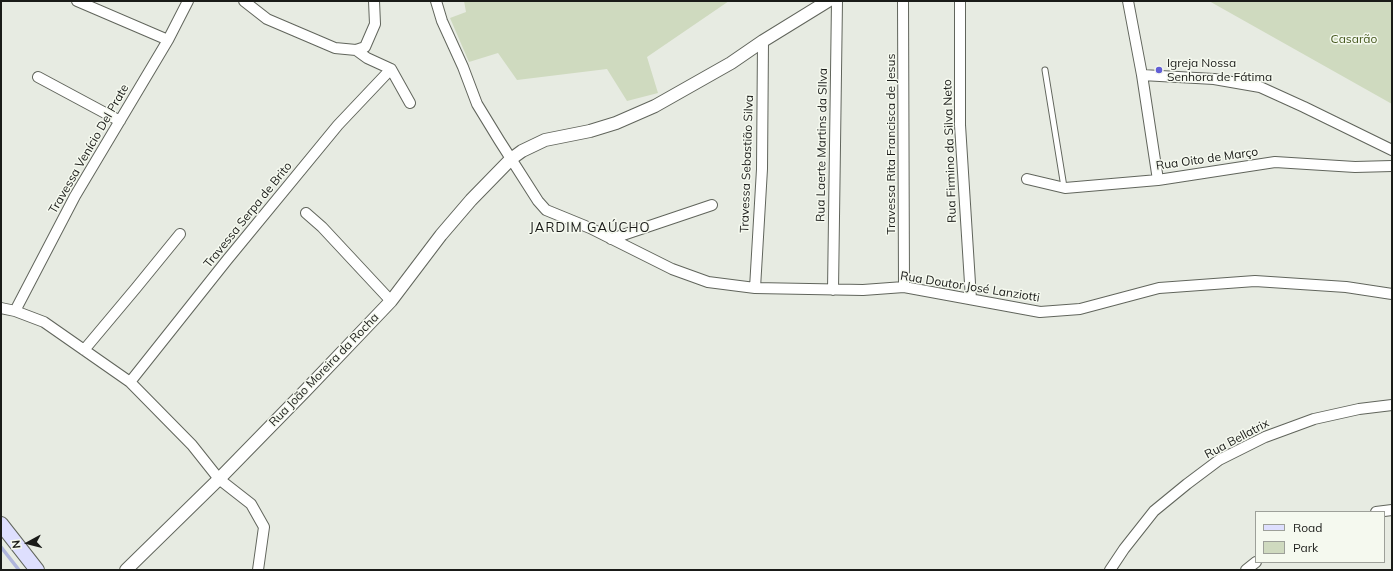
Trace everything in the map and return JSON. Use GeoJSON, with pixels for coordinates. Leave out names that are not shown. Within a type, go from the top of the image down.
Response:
{"type":"FeatureCollection","features":[{"type":"Feature","properties":{"kind":"main road"},"geometry":{"type":"LineString","coordinates":[[1,524],[37,570]]}},
{"type":"Feature","properties":{"kind":"street"},"geometry":{"type":"LineString","coordinates":[[77,1],[168,40]]}},
{"type":"Feature","properties":{"kind":"street","name":"Travessa Venício Del Prate"},"geometry":{"type":"LineString","coordinates":[[15,311],[74,199],[168,40],[188,1]]}},
{"type":"Feature","properties":{"kind":"street"},"geometry":{"type":"LineString","coordinates":[[244,1],[267,19],[336,48],[361,48]]}},
{"type":"Feature","properties":{"kind":"street"},"geometry":{"type":"LineString","coordinates":[[361,48],[375,24],[374,1]]}},
{"type":"Feature","properties":{"kind":"street","name":"Rua Doutor José Lanziotti"},"geometry":{"type":"LineString","coordinates":[[436,1],[442,22],[463,67],[477,104],[538,201],[546,210],[590,228],[672,269],[708,282],[755,288],[833,290],[904,287],[1040,312],[1080,310],[1159,288],[1254,281],[1346,287],[1392,294]]}},
{"type":"Feature","properties":{"kind":"street","name":"Rua João Moreira da Rocha"},"geometry":{"type":"LineString","coordinates":[[126,570],[219,479],[391,300],[471,200],[511,159],[522,151],[545,140],[590,131],[616,123],[655,106],[731,63],[763,41],[828,1]]}},
{"type":"Feature","properties":{"kind":"street","name":"Rua Laerte Martins da SIlva"},"geometry":{"type":"LineString","coordinates":[[833,290],[837,1]]}},
{"type":"Feature","properties":{"kind":"street","name":"Travessa Rita Francisca de Jesus"},"geometry":{"type":"LineString","coordinates":[[903,1],[904,287]]}},
{"type":"Feature","properties":{"kind":"street","name":"Rua Firmino da Silva Neto"},"geometry":{"type":"LineString","coordinates":[[960,1],[960,125],[971,299]]}},
{"type":"Feature","properties":{"kind":"street"},"geometry":{"type":"LineString","coordinates":[[1128,1],[1142,76],[1158,180]]}},
{"type":"Feature","properties":{"kind":"street","name":"Travessa Sebastião Silva"},"geometry":{"type":"LineString","coordinates":[[755,288],[762,169],[763,41]]}},
{"type":"Feature","properties":{"kind":"street"},"geometry":{"type":"LineString","coordinates":[[361,48],[367,58],[391,68],[410,103]]}},
{"type":"Feature","properties":{"kind":"street","name":"Travessa Serpa de Brito"},"geometry":{"type":"LineString","coordinates":[[130,382],[227,260],[333,132],[391,68]]}},
{"type":"Feature","properties":{"kind":"street"},"geometry":{"type":"LineString","coordinates":[[1142,76],[1214,79],[1260,87],[1392,150]]}},
{"type":"Feature","properties":{"kind":"street"},"geometry":{"type":"LineString","coordinates":[[38,77],[120,121]]}},
{"type":"Feature","properties":{"kind":"street","name":"Rua Oito de Março"},"geometry":{"type":"LineString","coordinates":[[1027,179],[1064,188],[1158,180],[1275,162],[1355,167],[1392,166]]}},
{"type":"Feature","properties":{"kind":"street"},"geometry":{"type":"LineString","coordinates":[[611,239],[712,205]]}},
{"type":"Feature","properties":{"kind":"street"},"geometry":{"type":"LineString","coordinates":[[306,212],[391,300]]}},
{"type":"Feature","properties":{"kind":"street"},"geometry":{"type":"LineString","coordinates":[[84,350],[180,234]]}},
{"type":"Feature","properties":{"kind":"street"},"geometry":{"type":"LineString","coordinates":[[1,308],[15,311],[44,322],[130,382],[192,445],[219,479],[251,504],[264,527],[258,570]]}},
{"type":"Feature","properties":{"kind":"street","name":"Rua Bellatrix"},"geometry":{"type":"LineString","coordinates":[[1110,570],[1124,549],[1154,511],[1220,460],[1265,437],[1314,419],[1359,408],[1392,405]]}},
{"type":"Feature","properties":{"kind":"street"},"geometry":{"type":"LineString","coordinates":[[1246,570],[1255,563]]}},
{"type":"Feature","properties":{"kind":"lane"},"geometry":{"type":"LineString","coordinates":[[1045,70],[1064,188]]}},
{"type":"Feature","properties":{"kind":"green space"},"geometry":{"type":"Polygon","coordinates":[[[464,1],[729,1],[647,57],[658,93],[627,101],[607,69],[517,80],[498,53],[469,62],[450,18],[466,12],[464,1]]]}},
{"type":"Feature","properties":{"kind":"green space","name":"Casarão"},"geometry":{"type":"Polygon","coordinates":[[[1209,1],[1392,1],[1392,104],[1209,1]]]}},
{"type":"Feature","properties":{"kind":"waterway"},"geometry":{"type":"LineString","coordinates":[[1,547],[19,570]]}},
{"type":"Feature","properties":{"kind":"place","name":"Igreja Nossa Senhora de Fátima"},"geometry":{"type":"Point","coordinates":[1159,70]}},
{"type":"Feature","properties":{"kind":"district","name":"JARDIM GAÚCHO"},"geometry":{"type":"Point","coordinates":[590,228]}}]}
